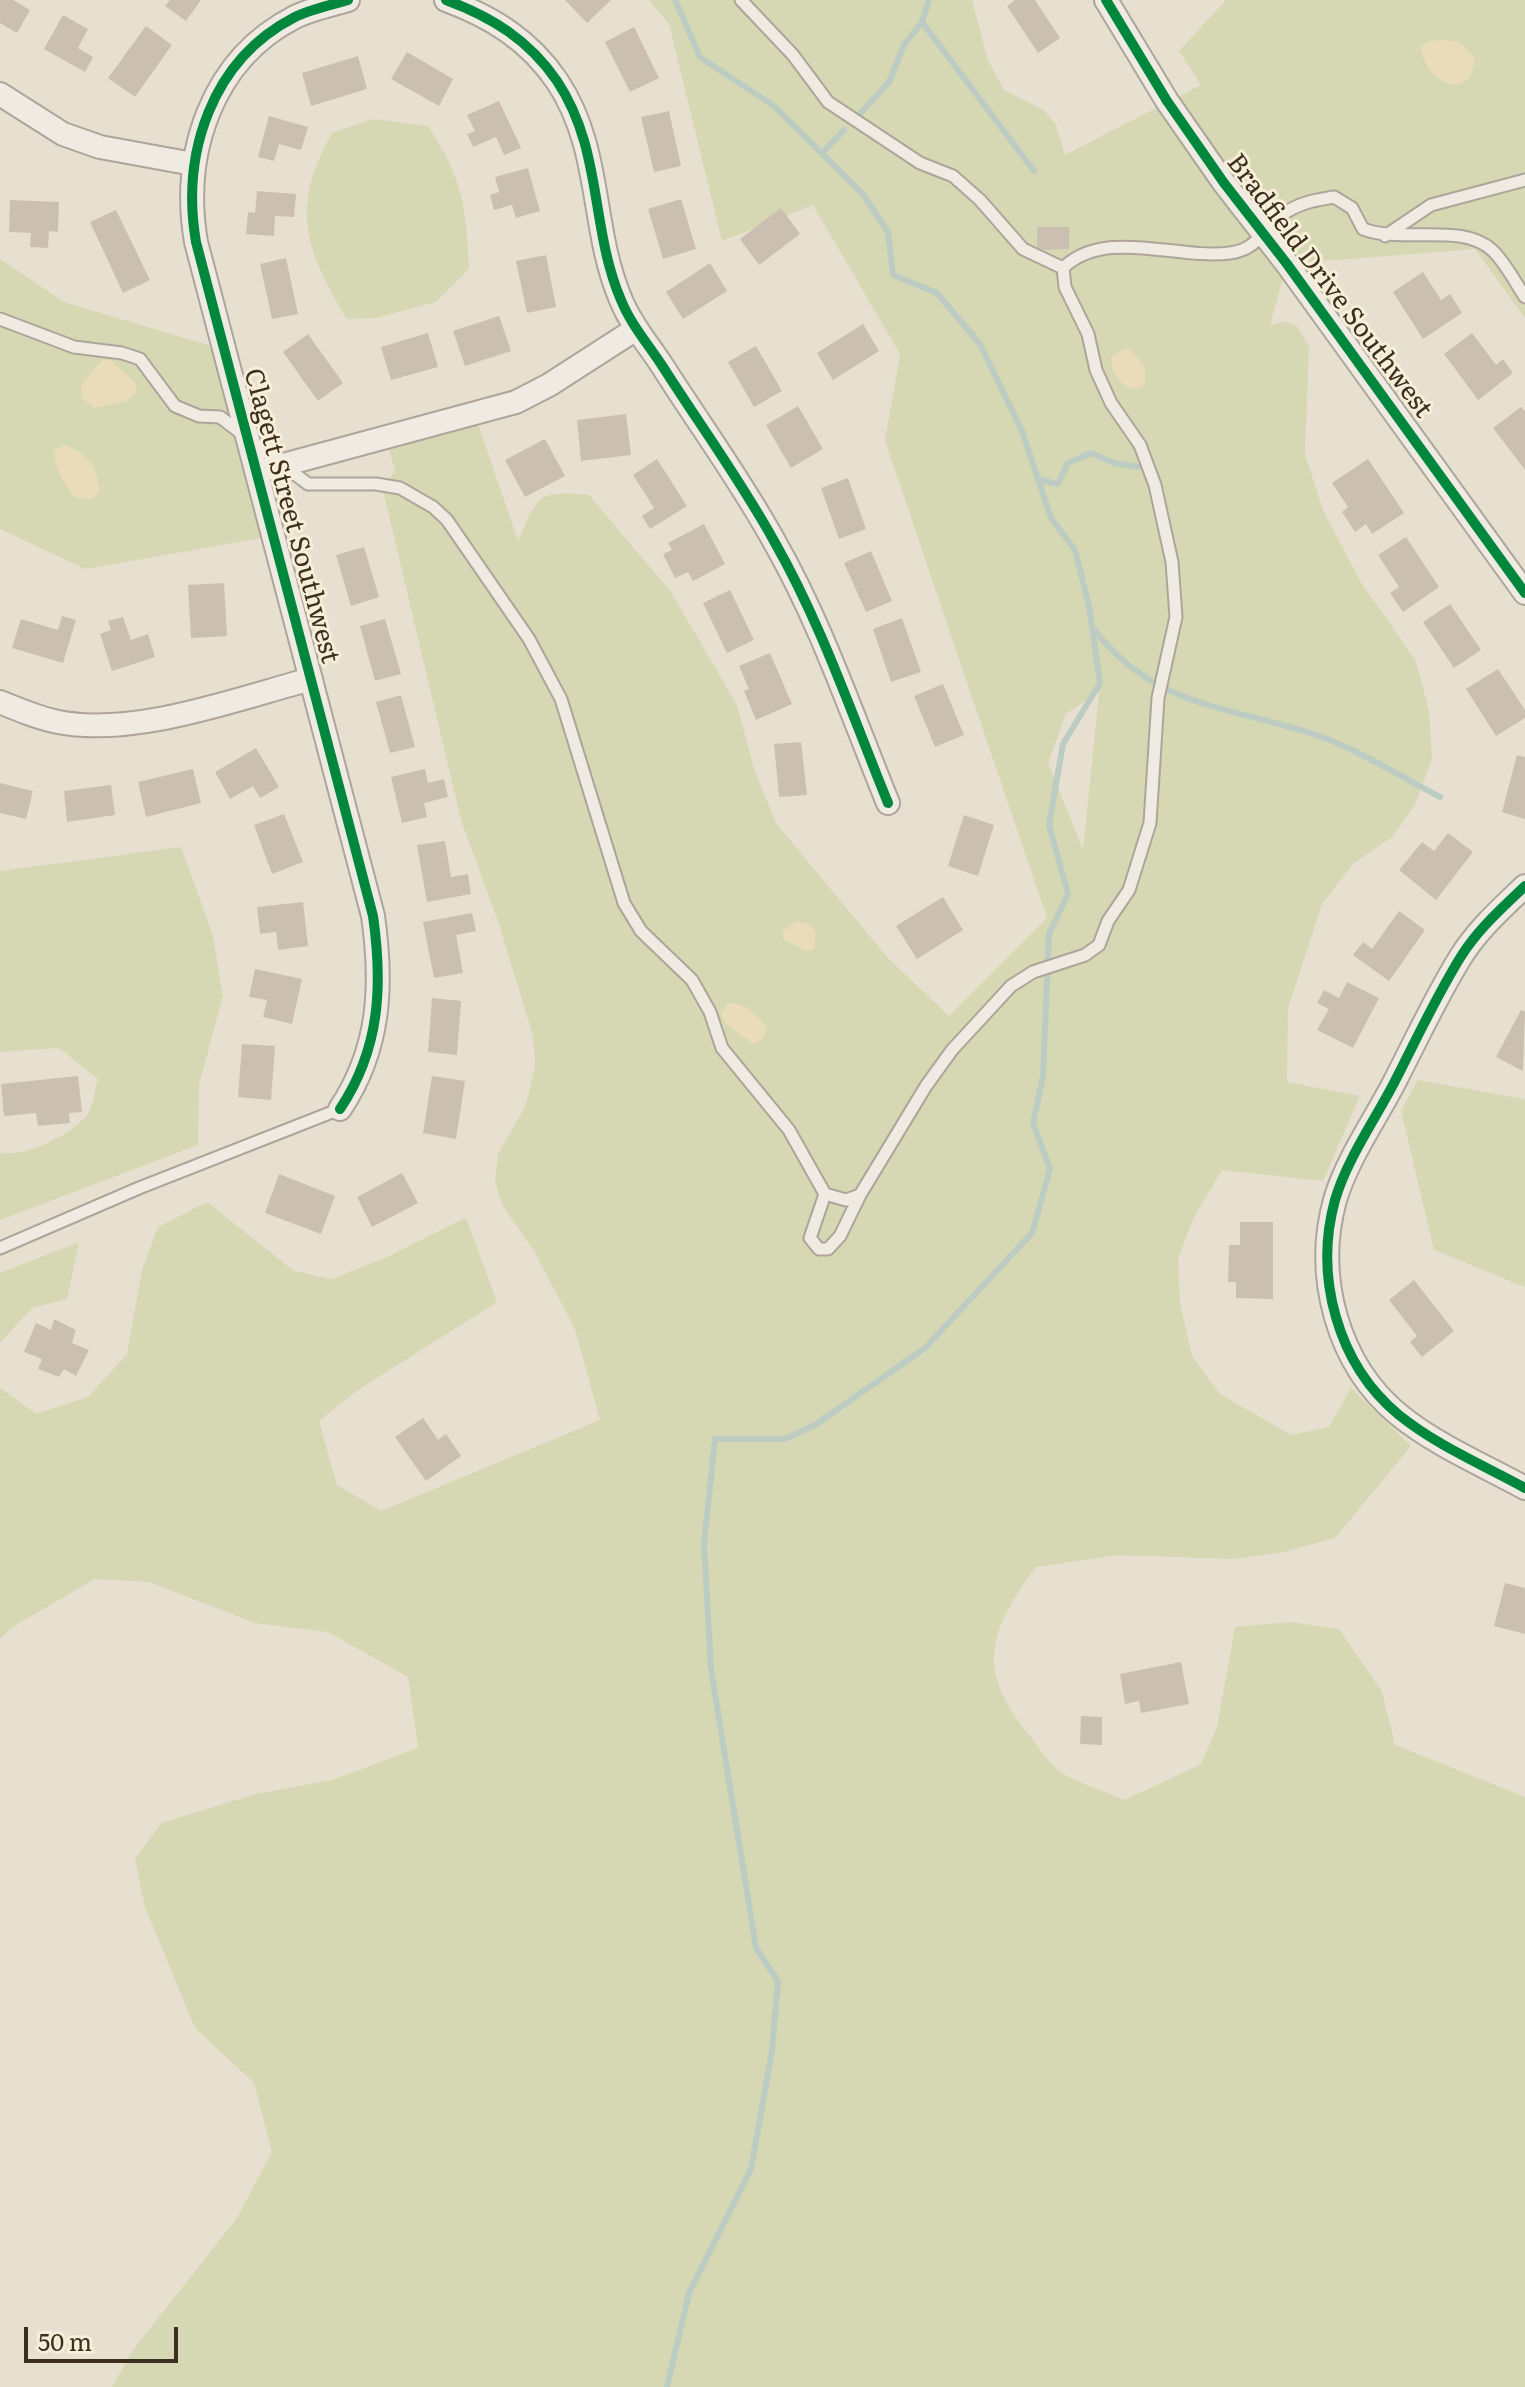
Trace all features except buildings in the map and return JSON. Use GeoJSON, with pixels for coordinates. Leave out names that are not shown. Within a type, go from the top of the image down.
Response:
{"type":"FeatureCollection","features":[{"type":"Feature","properties":{"kind":"street","name":"Clagett Street Southwest"},"geometry":{"type":"LineString","coordinates":[[340,1109],[365,1063],[378,1009],[378,954],[373,916],[196,242],[192,216],[193,164],[210,106],[238,61],[293,8],[348,0]]}},
{"type":"Feature","properties":{"kind":"street"},"geometry":{"type":"LineString","coordinates":[[446,0],[502,25],[530,47],[570,104],[590,158],[613,279],[636,329],[774,540],[808,607],[888,803]]}},
{"type":"Feature","properties":{"kind":"street","name":"Bradfield Drive Southwest"},"geometry":{"type":"LineString","coordinates":[[1106,0],[1167,101],[1525,593]]}},
{"type":"Feature","properties":{"kind":"street"},"geometry":{"type":"LineString","coordinates":[[0,94],[75,138],[100,147],[193,164]]}},
{"type":"Feature","properties":{"kind":"street"},"geometry":{"type":"LineString","coordinates":[[257,472],[516,402],[549,385],[636,329]]}},
{"type":"Feature","properties":{"kind":"street"},"geometry":{"type":"LineString","coordinates":[[0,702],[60,722],[99,725],[193,710],[311,679]]}},
{"type":"Feature","properties":{"kind":"street"},"geometry":{"type":"LineString","coordinates":[[1525,886],[1490,919],[1461,956],[1352,1161],[1336,1197],[1327,1255],[1334,1313],[1344,1341],[1375,1390],[1424,1433],[1525,1488]]}},
{"type":"Feature","properties":{"kind":"lane"},"geometry":{"type":"LineString","coordinates":[[741,0],[793,55],[828,102],[920,163],[953,176],[1023,249],[1063,268]]}},
{"type":"Feature","properties":{"kind":"lane"},"geometry":{"type":"LineString","coordinates":[[1385,237],[1431,205],[1525,180]]}},
{"type":"Feature","properties":{"kind":"lane"},"geometry":{"type":"LineString","coordinates":[[1063,268],[1076,256],[1100,247],[1228,253],[1251,248],[1282,215],[1304,202],[1334,197],[1352,208],[1363,229],[1385,237],[1470,236],[1493,251],[1525,297]]}},
{"type":"Feature","properties":{"kind":"lane"},"geometry":{"type":"LineString","coordinates":[[825,1194],[810,1238],[819,1249],[828,1249],[840,1236],[860,1195],[926,1086],[952,1050],[1011,986],[1033,972],[1085,955],[1099,945],[1108,921],[1129,890],[1150,823],[1158,698],[1176,617],[1172,562],[1155,485],[1140,445],[1111,403],[1096,370],[1088,334],[1065,287],[1063,268]]}},
{"type":"Feature","properties":{"kind":"lane"},"geometry":{"type":"LineString","coordinates":[[0,319],[64,344],[122,353],[140,359],[175,406],[199,416],[220,417],[308,484],[376,484],[400,488],[433,507],[447,520],[529,639],[561,699],[624,903],[641,931],[692,980],[710,1012],[722,1048],[789,1130],[825,1194],[846,1200],[860,1195]]}},
{"type":"Feature","properties":{"kind":"lane"},"geometry":{"type":"LineString","coordinates":[[0,1248],[139,1188],[340,1109]]}},
{"type":"Feature","properties":{"kind":"green space"},"geometry":{"type":"Polygon","coordinates":[[[649,0],[972,0],[988,60],[1004,90],[1044,110],[1056,125],[1065,155],[1201,85],[1179,51],[1226,0],[1525,0],[1525,318],[1475,249],[1287,264],[1270,325],[1286,321],[1297,326],[1309,346],[1305,454],[1323,510],[1360,581],[1416,661],[1429,711],[1432,758],[1415,805],[1392,837],[1353,864],[1322,904],[1288,1008],[1287,1082],[1360,1096],[1323,1181],[1222,1170],[1193,1219],[1178,1259],[1180,1303],[1192,1356],[1220,1394],[1291,1435],[1329,1427],[1351,1388],[1411,1446],[1335,1538],[1283,1552],[1234,1559],[1118,1555],[1036,1567],[1007,1612],[994,1652],[1001,1691],[1050,1762],[1073,1779],[1125,1800],[1201,1764],[1217,1727],[1235,1627],[1290,1622],[1339,1629],[1382,1692],[1395,1745],[1525,1797],[1525,2387],[112,2387],[133,2350],[237,2218],[272,2152],[254,2083],[195,2028],[145,1907],[135,1859],[161,1823],[256,1794],[332,1780],[418,1748],[408,1677],[328,1632],[255,1623],[149,1582],[95,1579],[11,1628],[0,1639],[0,1388],[36,1414],[88,1397],[127,1354],[142,1270],[158,1227],[207,1202],[294,1271],[332,1279],[387,1257],[466,1218],[497,1302],[358,1390],[319,1421],[337,1485],[381,1511],[600,1420],[575,1329],[534,1251],[502,1205],[495,1181],[498,1154],[526,1105],[535,1066],[533,1036],[499,924],[461,820],[383,490],[395,470],[386,439],[475,415],[518,541],[530,514],[541,499],[558,494],[589,495],[671,592],[737,705],[754,769],[776,823],[887,957],[949,1016],[1047,918],[885,441],[900,354],[813,205],[722,241],[669,24],[649,0]],[[1099,693],[1066,714],[1048,763],[1083,850],[1099,693]]]}},
{"type":"Feature","properties":{"kind":"green space"},"geometry":{"type":"Polygon","coordinates":[[[373,119],[428,126],[456,178],[464,210],[469,269],[436,302],[376,318],[347,319],[321,271],[313,249],[307,206],[319,160],[332,133],[373,119]]]}},
{"type":"Feature","properties":{"kind":"green space"},"geometry":{"type":"Polygon","coordinates":[[[0,259],[64,302],[225,350],[274,536],[85,569],[0,529],[0,259]]]}},
{"type":"Feature","properties":{"kind":"green space"},"geometry":{"type":"Polygon","coordinates":[[[181,847],[213,936],[223,996],[199,1085],[198,1145],[0,1220],[0,1153],[22,1152],[70,1130],[89,1112],[98,1079],[59,1048],[0,1052],[0,871],[181,847]]]}},
{"type":"Feature","properties":{"kind":"green space"},"geometry":{"type":"Polygon","coordinates":[[[1418,1080],[1525,1099],[1525,1287],[1434,1250],[1401,1111],[1418,1080]]]}},
{"type":"Feature","properties":{"kind":"green space"},"geometry":{"type":"Polygon","coordinates":[[[79,1242],[67,1299],[32,1308],[0,1343],[0,1273],[79,1242]]]}},
{"type":"Feature","properties":{"kind":"sand"},"geometry":{"type":"Polygon","coordinates":[[[1429,41],[1460,42],[1474,57],[1473,71],[1459,84],[1440,80],[1425,61],[1421,47],[1429,41]]]}},
{"type":"Feature","properties":{"kind":"sand"},"geometry":{"type":"Polygon","coordinates":[[[1125,349],[1132,351],[1145,367],[1145,384],[1136,389],[1122,383],[1113,368],[1111,357],[1125,349]]]}},
{"type":"Feature","properties":{"kind":"sand"},"geometry":{"type":"Polygon","coordinates":[[[109,359],[135,382],[137,392],[128,401],[94,408],[82,398],[81,385],[101,361],[109,359]]]}},
{"type":"Feature","properties":{"kind":"sand"},"geometry":{"type":"Polygon","coordinates":[[[63,444],[79,452],[94,469],[99,493],[92,499],[75,498],[61,476],[54,451],[63,444]]]}},
{"type":"Feature","properties":{"kind":"sand"},"geometry":{"type":"Polygon","coordinates":[[[797,921],[811,925],[816,932],[814,949],[806,951],[783,939],[783,931],[797,921]]]}},
{"type":"Feature","properties":{"kind":"sand"},"geometry":{"type":"Polygon","coordinates":[[[727,1004],[744,1007],[760,1019],[767,1029],[762,1039],[753,1044],[725,1023],[721,1013],[727,1004]]]}},
{"type":"Feature","properties":{"kind":"waterway"},"geometry":{"type":"LineString","coordinates":[[667,2387],[689,2293],[751,2169],[772,2051],[778,1981],[756,1948],[711,1669],[704,1543],[715,1439],[785,1439],[815,1425],[925,1348],[1032,1233],[1050,1169],[1033,1123],[1043,1076],[1049,934],[1068,894],[1049,825],[1063,744],[1100,683],[1089,606],[1075,550],[1051,518],[1022,431],[980,344],[937,293],[893,275],[888,232],[863,194],[774,106],[700,57],[675,0]]}},
{"type":"Feature","properties":{"kind":"waterway"},"geometry":{"type":"LineString","coordinates":[[922,22],[929,0]]}},
{"type":"Feature","properties":{"kind":"waterway"},"geometry":{"type":"LineString","coordinates":[[858,116],[889,82],[904,45],[922,22],[1034,171]]}},
{"type":"Feature","properties":{"kind":"waterway"},"geometry":{"type":"LineString","coordinates":[[823,152],[844,130]]}},
{"type":"Feature","properties":{"kind":"waterway"},"geometry":{"type":"LineString","coordinates":[[1040,480],[1058,484],[1068,463],[1091,453],[1114,463],[1138,467]]}},
{"type":"Feature","properties":{"kind":"waterway"},"geometry":{"type":"LineString","coordinates":[[1093,628],[1117,655],[1168,690],[1335,742],[1440,797]]}},
{"type":"Feature","properties":{"kind":"cycle path"},"geometry":{"type":"LineString","coordinates":[[340,1109],[353,1086],[371,1040],[378,992],[373,916],[196,242],[193,176],[208,113],[223,84],[242,58],[266,35],[295,17],[348,0]]}},
{"type":"Feature","properties":{"kind":"cycle path"},"geometry":{"type":"LineString","coordinates":[[446,0],[494,22],[522,42],[546,66],[572,107],[589,162],[611,273],[625,309],[748,497],[791,572],[835,670],[888,803]]}},
{"type":"Feature","properties":{"kind":"cycle path"},"geometry":{"type":"LineString","coordinates":[[1106,0],[1167,101],[1224,183],[1287,264],[1525,593]]}},
{"type":"Feature","properties":{"kind":"cycle path"},"geometry":{"type":"LineString","coordinates":[[1525,886],[1467,948],[1434,1003],[1340,1185],[1329,1229],[1327,1258],[1336,1317],[1346,1345],[1360,1371],[1378,1394],[1399,1415],[1428,1436],[1525,1488]]}}]}
